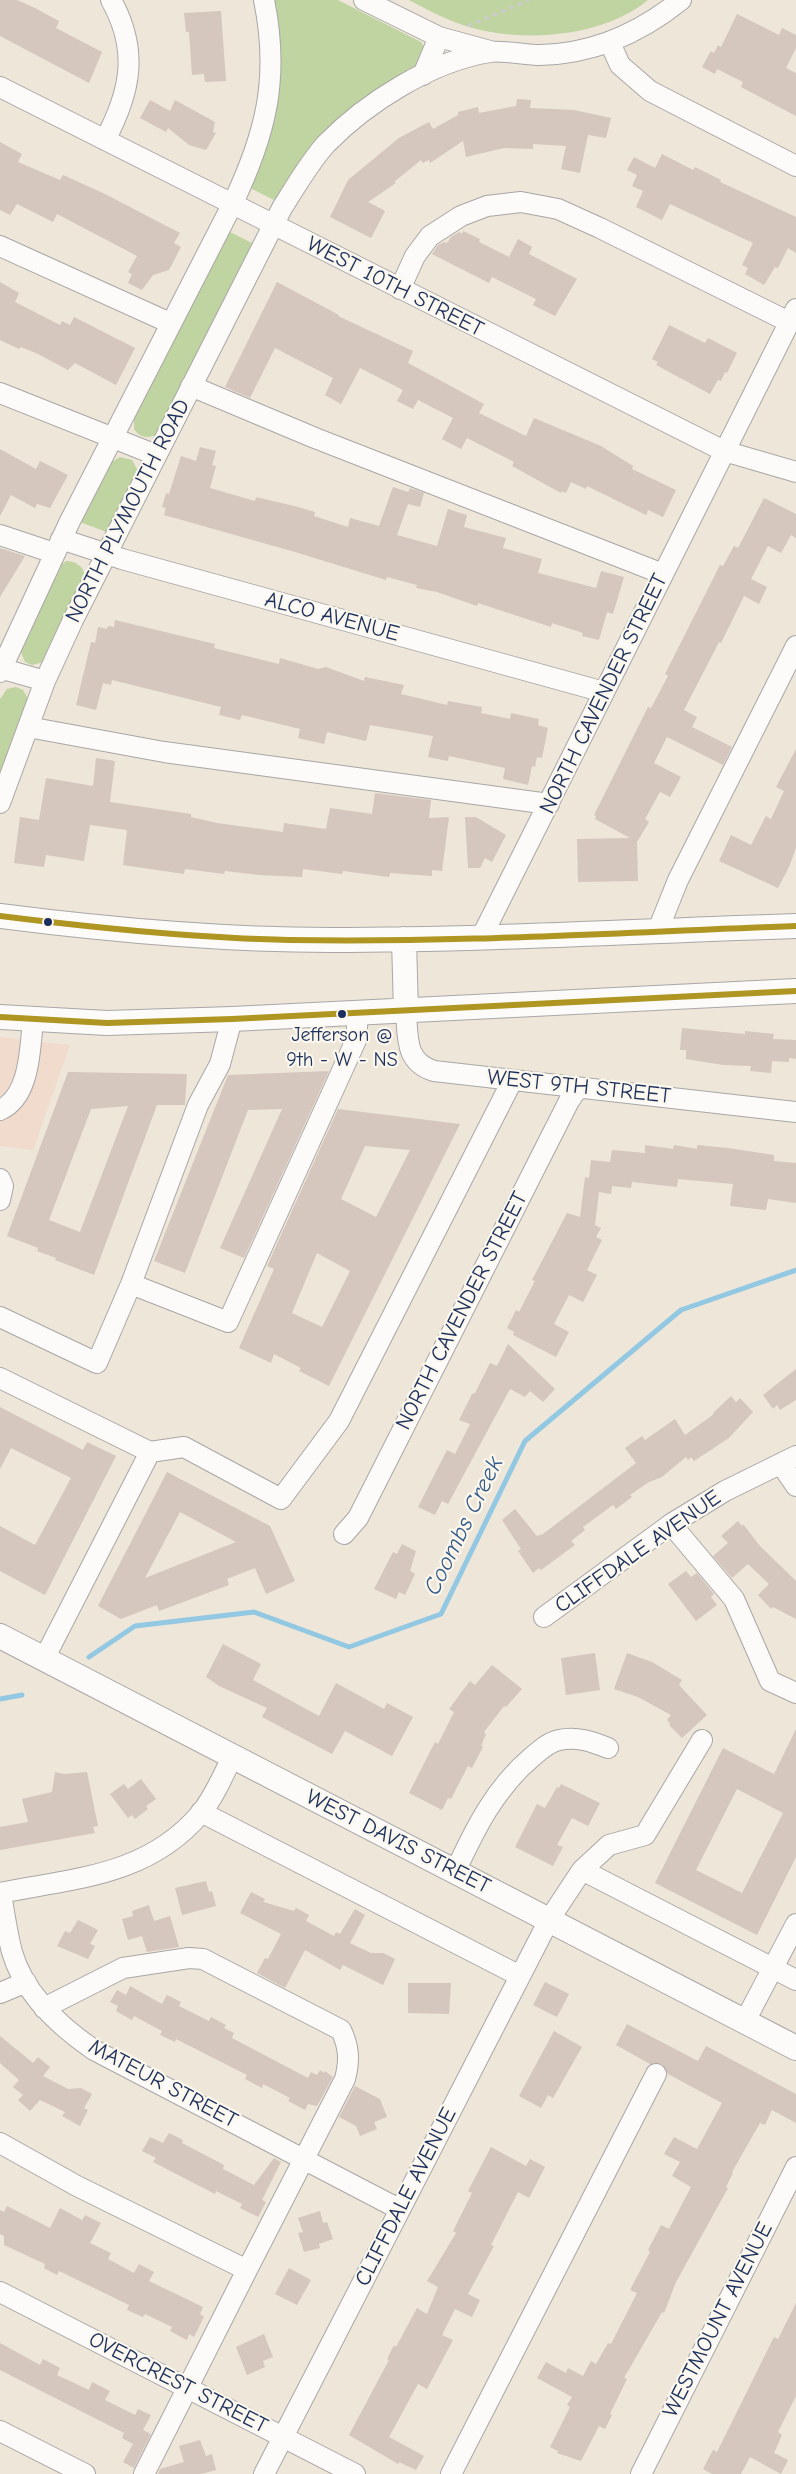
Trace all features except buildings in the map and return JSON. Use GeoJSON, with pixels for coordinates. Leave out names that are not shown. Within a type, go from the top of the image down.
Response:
{"type":"FeatureCollection","features":[{"type":"Feature","properties":{"kind":"main road"},"geometry":{"type":"LineString","coordinates":[[0,916],[173,934],[328,940],[796,926]]}},
{"type":"Feature","properties":{"kind":"main road"},"geometry":{"type":"LineString","coordinates":[[404,939],[406,1012]]}},
{"type":"Feature","properties":{"kind":"main road"},"geometry":{"type":"LineString","coordinates":[[0,1017],[107,1023],[232,1019],[796,991]]}},
{"type":"Feature","properties":{"kind":"main road","name":"WEST DAVIS STREET"},"geometry":{"type":"LineString","coordinates":[[0,1636],[796,2048]]}},
{"type":"Feature","properties":{"kind":"street"},"geometry":{"type":"LineString","coordinates":[[105,140],[114,123],[128,81],[130,54],[126,30],[111,0]]}},
{"type":"Feature","properties":{"kind":"street","name":"NORTH PLYMOUTH ROAD"},"geometry":{"type":"LineString","coordinates":[[0,670],[57,546],[232,205],[263,132],[270,94],[271,59],[264,0]]}},
{"type":"Feature","properties":{"kind":"street"},"geometry":{"type":"LineString","coordinates":[[364,0],[439,37],[492,51],[519,55],[566,54],[610,43],[638,31],[681,0]]}},
{"type":"Feature","properties":{"kind":"street"},"geometry":{"type":"LineString","coordinates":[[423,75],[439,37]]}},
{"type":"Feature","properties":{"kind":"street"},"geometry":{"type":"LineString","coordinates":[[610,43],[620,65],[650,91],[796,166]]}},
{"type":"Feature","properties":{"kind":"street","name":"NORTH PLYMOUTH ROAD"},"geometry":{"type":"LineString","coordinates":[[0,803],[45,681],[73,620],[273,226],[304,174],[333,138],[356,115],[396,89],[423,75],[452,63],[492,51]]}},
{"type":"Feature","properties":{"kind":"street","name":"WEST 10TH STREET"},"geometry":{"type":"LineString","coordinates":[[0,87],[724,451],[796,472]]}},
{"type":"Feature","properties":{"kind":"street"},"geometry":{"type":"LineString","coordinates":[[400,289],[416,256],[430,236],[461,216],[487,206],[521,201],[558,209],[793,316]]}},
{"type":"Feature","properties":{"kind":"street"},"geometry":{"type":"LineString","coordinates":[[0,246],[170,323]]}},
{"type":"Feature","properties":{"kind":"street","name":"NORTH CAVENDER STREET"},"geometry":{"type":"LineString","coordinates":[[482,936],[793,316]]}},
{"type":"Feature","properties":{"kind":"street"},"geometry":{"type":"LineString","coordinates":[[191,386],[315,438],[663,574]]}},
{"type":"Feature","properties":{"kind":"street"},"geometry":{"type":"LineString","coordinates":[[0,393],[156,455]]}},
{"type":"Feature","properties":{"kind":"street","name":"ALCO AVENUE"},"geometry":{"type":"LineString","coordinates":[[0,535],[108,554],[604,692]]}},
{"type":"Feature","properties":{"kind":"street"},"geometry":{"type":"LineString","coordinates":[[658,930],[678,880],[796,646]]}},
{"type":"Feature","properties":{"kind":"street"},"geometry":{"type":"LineString","coordinates":[[0,670],[45,681]]}},
{"type":"Feature","properties":{"kind":"street"},"geometry":{"type":"LineString","coordinates":[[28,728],[164,752],[549,804]]}},
{"type":"Feature","properties":{"kind":"street","name":"WEST 9TH STREET"},"geometry":{"type":"LineString","coordinates":[[406,1012],[412,1057],[422,1068],[512,1081],[796,1112]]}},
{"type":"Feature","properties":{"kind":"street"},"geometry":{"type":"LineString","coordinates":[[131,1284],[228,1322],[356,1040],[358,1014]]}},
{"type":"Feature","properties":{"kind":"street"},"geometry":{"type":"LineString","coordinates":[[0,1317],[97,1363],[131,1284],[198,1105],[220,1064],[232,1019]]}},
{"type":"Feature","properties":{"kind":"street"},"geometry":{"type":"LineString","coordinates":[[0,1110],[11,1106],[20,1091],[30,1051],[33,1020]]}},
{"type":"Feature","properties":{"kind":"street"},"geometry":{"type":"LineString","coordinates":[[0,1378],[150,1452],[184,1447],[281,1499],[339,1421],[512,1081]]}},
{"type":"Feature","properties":{"kind":"street","name":"NORTH CAVENDER STREET"},"geometry":{"type":"LineString","coordinates":[[344,1534],[358,1518],[569,1101],[579,1088]]}},
{"type":"Feature","properties":{"kind":"street"},"geometry":{"type":"LineString","coordinates":[[0,1179],[3,1186],[0,1200]]}},
{"type":"Feature","properties":{"kind":"street"},"geometry":{"type":"LineString","coordinates":[[44,1659],[150,1452]]}},
{"type":"Feature","properties":{"kind":"street"},"geometry":{"type":"LineString","coordinates":[[789,1460],[796,1486]]}},
{"type":"Feature","properties":{"kind":"street","name":"CLIFFDALE AVENUE"},"geometry":{"type":"LineString","coordinates":[[544,1617],[671,1524],[725,1491],[789,1460]]}},
{"type":"Feature","properties":{"kind":"street"},"geometry":{"type":"LineString","coordinates":[[671,1524],[734,1599],[770,1681],[796,1693]]}},
{"type":"Feature","properties":{"kind":"street"},"geometry":{"type":"LineString","coordinates":[[455,1872],[474,1829],[517,1769],[543,1748],[559,1740],[586,1739],[608,1748]]}},
{"type":"Feature","properties":{"kind":"street","name":"CLIFFDALE AVENUE"},"geometry":{"type":"LineString","coordinates":[[264,2474],[549,1920],[582,1870],[609,1845],[645,1835],[702,1740]]}},
{"type":"Feature","properties":{"kind":"street"},"geometry":{"type":"LineString","coordinates":[[0,1893],[105,1873],[159,1851],[178,1836],[201,1812],[232,1757]]}},
{"type":"Feature","properties":{"kind":"street"},"geometry":{"type":"LineString","coordinates":[[201,1812],[520,1976]]}},
{"type":"Feature","properties":{"kind":"street"},"geometry":{"type":"LineString","coordinates":[[582,1870],[796,1980]]}},
{"type":"Feature","properties":{"kind":"street","name":"MATEUR STREET"},"geometry":{"type":"LineString","coordinates":[[0,1893],[12,1954],[26,1982],[44,2008],[64,2029],[94,2050],[399,2209]]}},
{"type":"Feature","properties":{"kind":"street"},"geometry":{"type":"LineString","coordinates":[[745,2021],[796,1924]]}},
{"type":"Feature","properties":{"kind":"street"},"geometry":{"type":"LineString","coordinates":[[44,2008],[123,1968],[189,1958],[203,1959],[341,2030],[346,2041],[350,2062],[347,2070],[144,2474]]}},
{"type":"Feature","properties":{"kind":"street"},"geometry":{"type":"LineString","coordinates":[[0,1993],[26,1982]]}},
{"type":"Feature","properties":{"kind":"street"},"geometry":{"type":"LineString","coordinates":[[451,2474],[656,2074]]}},
{"type":"Feature","properties":{"kind":"street"},"geometry":{"type":"LineString","coordinates":[[0,2143],[78,2186],[247,2270]]}},
{"type":"Feature","properties":{"kind":"street","name":"WESTMOUNT AVENUE"},"geometry":{"type":"LineString","coordinates":[[641,2474],[796,2167]]}},
{"type":"Feature","properties":{"kind":"street","name":"OVERCREST STREET"},"geometry":{"type":"LineString","coordinates":[[0,2292],[355,2474]]}},
{"type":"Feature","properties":{"kind":"street"},"geometry":{"type":"LineString","coordinates":[[0,2431],[85,2474]]}},
{"type":"Feature","properties":{"kind":"path"},"geometry":{"type":"LineString","coordinates":[[467,28],[468,24],[504,12],[529,0]]}},
{"type":"Feature","properties":{"kind":"shaded area"},"geometry":{"type":"Polygon","coordinates":[[[0,1037],[70,1045],[33,1150],[0,1146],[0,1037]]]}},
{"type":"Feature","properties":{"kind":"green space"},"geometry":{"type":"Polygon","coordinates":[[[272,0],[338,0],[421,42],[424,49],[414,70],[276,201],[250,188],[269,137],[277,97],[278,63],[272,0]]]}},
{"type":"Feature","properties":{"kind":"green space"},"geometry":{"type":"Polygon","coordinates":[[[409,0],[648,0],[629,13],[607,23],[584,30],[534,35],[485,31],[463,25],[409,0]]]}},
{"type":"Feature","properties":{"kind":"green space"},"geometry":{"type":"Polygon","coordinates":[[[228,231],[254,244],[158,434],[151,437],[142,436],[134,429],[134,417],[228,231]]]}},
{"type":"Feature","properties":{"kind":"green space"},"geometry":{"type":"Polygon","coordinates":[[[120,457],[132,460],[138,471],[109,533],[80,522],[110,463],[120,457]]]}},
{"type":"Feature","properties":{"kind":"green space"},"geometry":{"type":"Polygon","coordinates":[[[67,561],[79,565],[85,576],[44,662],[32,665],[25,662],[20,650],[61,564],[67,561]]]}},
{"type":"Feature","properties":{"kind":"green space"},"geometry":{"type":"Polygon","coordinates":[[[16,687],[23,690],[29,701],[0,783],[0,699],[7,689],[16,687]]]}},
{"type":"Feature","properties":{"kind":"waterway","name":"Coombs Creek"},"geometry":{"type":"LineString","coordinates":[[89,1657],[135,1626],[254,1612],[349,1647],[441,1614],[525,1441],[681,1310],[796,1270]]}},
{"type":"Feature","properties":{"kind":"waterway","name":"Coombs Creek"},"geometry":{"type":"LineString","coordinates":[[0,1699],[22,1695]]}},
{"type":"Feature","properties":{"kind":"transit line"},"geometry":{"type":"LineString","coordinates":[[0,916],[144,932],[216,937],[352,941],[796,926]]}},
{"type":"Feature","properties":{"kind":"transit line"},"geometry":{"type":"LineString","coordinates":[[0,1017],[107,1023],[232,1019],[796,991]]}},
{"type":"Feature","properties":{"kind":"place","name":"Jefferson @ 9th - W - NS"},"geometry":{"type":"Point","coordinates":[342,1014]}}]}
